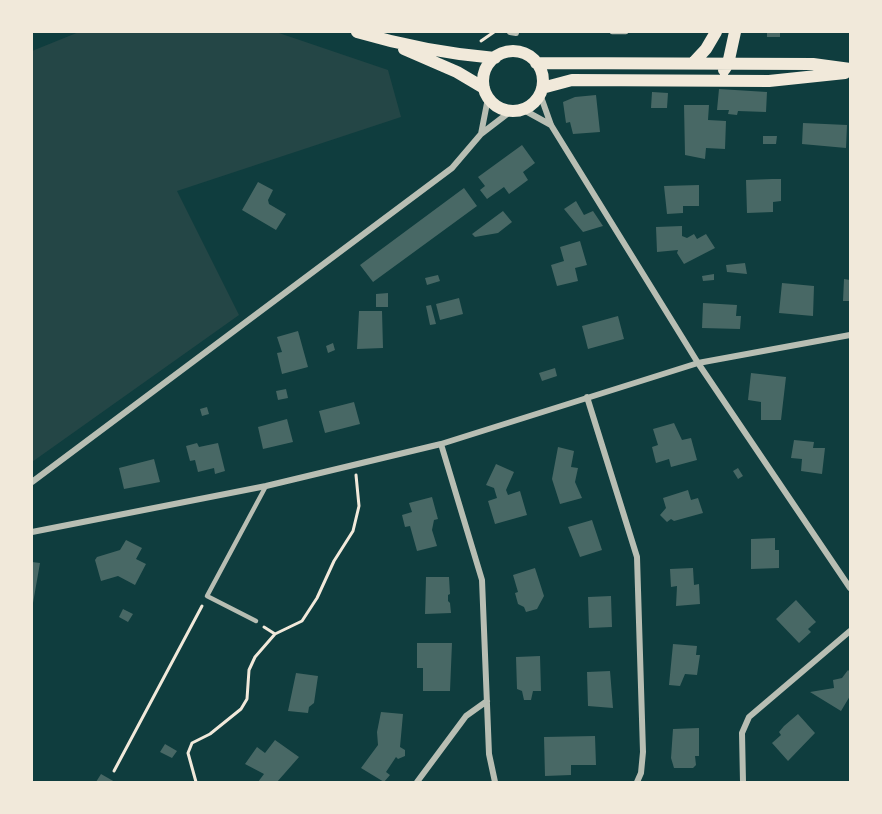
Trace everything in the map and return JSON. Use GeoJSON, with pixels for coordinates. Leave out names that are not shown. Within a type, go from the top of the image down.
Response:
{"type":"FeatureCollection","features":[{"type":"Feature","properties":{"kind":"main road"},"geometry":{"type":"LineString","coordinates":[[357,32],[387,41],[463,55],[495,58]]}},
{"type":"Feature","properties":{"kind":"main road"},"geometry":{"type":"LineString","coordinates":[[693,63],[717,32]]}},
{"type":"Feature","properties":{"kind":"main road"},"geometry":{"type":"LineString","coordinates":[[716,81],[728,64],[735,32]]}},
{"type":"Feature","properties":{"kind":"main road"},"geometry":{"type":"LineString","coordinates":[[387,41],[457,72],[486,93],[494,105],[517,110],[532,104],[541,91],[542,75],[536,63],[521,53],[503,53],[486,68],[486,93]]}},
{"type":"Feature","properties":{"kind":"main road"},"geometry":{"type":"LineString","coordinates":[[536,63],[813,64],[850,71]]}},
{"type":"Feature","properties":{"kind":"main road"},"geometry":{"type":"LineString","coordinates":[[541,91],[572,80],[770,81],[850,71]]}},
{"type":"Feature","properties":{"kind":"street"},"geometry":{"type":"LineString","coordinates":[[541,91],[551,125],[698,363],[850,588]]}},
{"type":"Feature","properties":{"kind":"street"},"geometry":{"type":"LineString","coordinates":[[481,134],[486,93]]}},
{"type":"Feature","properties":{"kind":"street"},"geometry":{"type":"LineString","coordinates":[[32,482],[452,168],[481,134],[517,110],[551,125]]}},
{"type":"Feature","properties":{"kind":"street"},"geometry":{"type":"LineString","coordinates":[[32,532],[266,486],[355,465],[441,444],[698,363],[850,335]]}},
{"type":"Feature","properties":{"kind":"street"},"geometry":{"type":"LineString","coordinates":[[587,397],[637,557],[644,752],[637,783]]}},
{"type":"Feature","properties":{"kind":"street"},"geometry":{"type":"LineString","coordinates":[[441,444],[482,580],[489,754],[495,783]]}},
{"type":"Feature","properties":{"kind":"street"},"geometry":{"type":"LineString","coordinates":[[743,783],[742,733],[749,717],[850,631]]}},
{"type":"Feature","properties":{"kind":"street"},"geometry":{"type":"LineString","coordinates":[[417,783],[466,716],[487,701]]}},
{"type":"Feature","properties":{"kind":"lane"},"geometry":{"type":"LineString","coordinates":[[612,32],[626,32]]}},
{"type":"Feature","properties":{"kind":"lane"},"geometry":{"type":"LineString","coordinates":[[256,621],[207,596],[266,486]]}},
{"type":"Feature","properties":{"kind":"path"},"geometry":{"type":"LineString","coordinates":[[196,783],[188,753],[192,743],[210,734],[241,709],[247,699],[249,670],[255,657],[275,634],[303,621],[317,598],[334,561],[353,531],[359,506],[355,465]]}},
{"type":"Feature","properties":{"kind":"path"},"geometry":{"type":"LineString","coordinates":[[114,771],[207,596]]}},
{"type":"Feature","properties":{"kind":"shaded area"},"geometry":{"type":"Polygon","coordinates":[[[79,32],[276,32],[388,70],[401,117],[177,191],[239,315],[32,462],[32,51],[79,32]]]}},
{"type":"Feature","properties":{"kind":"building"},"geometry":{"type":"Polygon","coordinates":[[[767,32],[780,32],[780,37],[767,37],[767,32]]]}},
{"type":"Feature","properties":{"kind":"building"},"geometry":{"type":"Polygon","coordinates":[[[719,89],[767,92],[766,112],[738,111],[737,115],[728,114],[729,110],[717,110],[719,89]]]}},
{"type":"Feature","properties":{"kind":"building"},"geometry":{"type":"Polygon","coordinates":[[[652,92],[668,93],[667,108],[651,108],[652,92]]]}},
{"type":"Feature","properties":{"kind":"building"},"geometry":{"type":"Polygon","coordinates":[[[596,95],[600,132],[573,134],[570,122],[566,123],[563,102],[575,97],[596,95]]]}},
{"type":"Feature","properties":{"kind":"building"},"geometry":{"type":"Polygon","coordinates":[[[684,105],[709,105],[708,120],[726,121],[725,149],[706,148],[705,159],[685,155],[684,105]]]}},
{"type":"Feature","properties":{"kind":"building"},"geometry":{"type":"Polygon","coordinates":[[[803,123],[847,125],[846,148],[802,144],[803,123]]]}},
{"type":"Feature","properties":{"kind":"building"},"geometry":{"type":"Polygon","coordinates":[[[763,136],[777,136],[776,144],[763,144],[763,136]]]}},
{"type":"Feature","properties":{"kind":"building"},"geometry":{"type":"Polygon","coordinates":[[[522,145],[535,163],[523,172],[528,180],[509,194],[504,187],[487,199],[480,190],[485,186],[478,177],[522,145]]]}},
{"type":"Feature","properties":{"kind":"building"},"geometry":{"type":"Polygon","coordinates":[[[781,179],[781,201],[773,202],[773,212],[747,213],[746,180],[781,179]]]}},
{"type":"Feature","properties":{"kind":"building"},"geometry":{"type":"Polygon","coordinates":[[[258,182],[273,190],[268,200],[269,204],[286,214],[276,230],[242,210],[258,182]]]}},
{"type":"Feature","properties":{"kind":"building"},"geometry":{"type":"Polygon","coordinates":[[[699,185],[699,206],[683,206],[683,213],[667,214],[664,186],[699,185]]]}},
{"type":"Feature","properties":{"kind":"building"},"geometry":{"type":"Polygon","coordinates":[[[464,188],[477,206],[373,282],[360,265],[464,188]]]}},
{"type":"Feature","properties":{"kind":"building"},"geometry":{"type":"Polygon","coordinates":[[[576,201],[584,215],[593,211],[603,226],[583,232],[564,209],[576,201]]]}},
{"type":"Feature","properties":{"kind":"building"},"geometry":{"type":"Polygon","coordinates":[[[503,211],[512,222],[498,233],[475,237],[472,234],[503,211]]]}},
{"type":"Feature","properties":{"kind":"building"},"geometry":{"type":"Polygon","coordinates":[[[682,226],[682,236],[687,238],[694,234],[697,239],[706,234],[715,248],[684,264],[677,253],[678,250],[657,252],[656,227],[682,226]]]}},
{"type":"Feature","properties":{"kind":"building"},"geometry":{"type":"Polygon","coordinates":[[[580,241],[587,265],[575,268],[578,281],[557,286],[551,265],[564,261],[560,247],[580,241]]]}},
{"type":"Feature","properties":{"kind":"building"},"geometry":{"type":"Polygon","coordinates":[[[745,263],[747,274],[727,272],[726,265],[745,263]]]}},
{"type":"Feature","properties":{"kind":"building"},"geometry":{"type":"Polygon","coordinates":[[[714,274],[714,280],[703,281],[702,276],[714,274]]]}},
{"type":"Feature","properties":{"kind":"building"},"geometry":{"type":"Polygon","coordinates":[[[438,275],[440,281],[427,285],[425,278],[438,275]]]}},
{"type":"Feature","properties":{"kind":"building"},"geometry":{"type":"Polygon","coordinates":[[[844,279],[850,280],[850,301],[843,301],[844,279]]]}},
{"type":"Feature","properties":{"kind":"building"},"geometry":{"type":"Polygon","coordinates":[[[782,283],[814,286],[813,316],[779,313],[782,283]]]}},
{"type":"Feature","properties":{"kind":"building"},"geometry":{"type":"Polygon","coordinates":[[[388,293],[388,307],[376,307],[376,294],[388,293]]]}},
{"type":"Feature","properties":{"kind":"building"},"geometry":{"type":"Polygon","coordinates":[[[459,298],[463,314],[440,320],[436,304],[459,298]]]}},
{"type":"Feature","properties":{"kind":"building"},"geometry":{"type":"Polygon","coordinates":[[[703,303],[737,305],[736,316],[741,316],[740,329],[702,328],[703,303]]]}},
{"type":"Feature","properties":{"kind":"building"},"geometry":{"type":"Polygon","coordinates":[[[431,305],[436,324],[430,325],[426,306],[431,305]]]}},
{"type":"Feature","properties":{"kind":"building"},"geometry":{"type":"Polygon","coordinates":[[[359,311],[382,311],[383,348],[357,349],[359,311]]]}},
{"type":"Feature","properties":{"kind":"building"},"geometry":{"type":"Polygon","coordinates":[[[618,316],[624,339],[588,349],[582,326],[618,316]]]}},
{"type":"Feature","properties":{"kind":"building"},"geometry":{"type":"Polygon","coordinates":[[[298,331],[308,367],[282,374],[277,353],[282,352],[277,337],[298,331]]]}},
{"type":"Feature","properties":{"kind":"building"},"geometry":{"type":"Polygon","coordinates":[[[333,343],[335,350],[328,353],[326,346],[333,343]]]}},
{"type":"Feature","properties":{"kind":"building"},"geometry":{"type":"Polygon","coordinates":[[[555,368],[557,376],[542,381],[539,373],[555,368]]]}},
{"type":"Feature","properties":{"kind":"building"},"geometry":{"type":"Polygon","coordinates":[[[751,373],[786,377],[781,420],[761,420],[761,402],[748,400],[751,373]]]}},
{"type":"Feature","properties":{"kind":"building"},"geometry":{"type":"Polygon","coordinates":[[[286,389],[288,398],[278,400],[276,391],[286,389]]]}},
{"type":"Feature","properties":{"kind":"building"},"geometry":{"type":"Polygon","coordinates":[[[354,402],[360,424],[325,433],[319,411],[354,402]]]}},
{"type":"Feature","properties":{"kind":"building"},"geometry":{"type":"Polygon","coordinates":[[[207,407],[209,414],[202,416],[200,409],[207,407]]]}},
{"type":"Feature","properties":{"kind":"building"},"geometry":{"type":"Polygon","coordinates":[[[287,419],[293,442],[263,449],[258,427],[287,419]]]}},
{"type":"Feature","properties":{"kind":"building"},"geometry":{"type":"Polygon","coordinates":[[[674,423],[682,440],[691,438],[697,460],[671,467],[669,459],[656,463],[652,447],[658,445],[653,429],[674,423]]]}},
{"type":"Feature","properties":{"kind":"building"},"geometry":{"type":"Polygon","coordinates":[[[794,440],[814,442],[813,448],[825,448],[822,474],[801,471],[802,459],[791,458],[794,440]]]}},
{"type":"Feature","properties":{"kind":"building"},"geometry":{"type":"Polygon","coordinates":[[[197,443],[199,447],[218,443],[225,471],[215,474],[214,468],[198,472],[195,460],[190,461],[186,446],[197,443]]]}},
{"type":"Feature","properties":{"kind":"building"},"geometry":{"type":"Polygon","coordinates":[[[558,447],[574,451],[571,467],[578,468],[575,482],[582,498],[560,504],[552,479],[558,447]]]}},
{"type":"Feature","properties":{"kind":"building"},"geometry":{"type":"Polygon","coordinates":[[[154,459],[160,482],[124,489],[119,468],[154,459]]]}},
{"type":"Feature","properties":{"kind":"building"},"geometry":{"type":"Polygon","coordinates":[[[496,464],[514,472],[506,490],[508,495],[520,491],[527,515],[495,524],[488,501],[497,498],[494,488],[486,485],[496,464]]]}},
{"type":"Feature","properties":{"kind":"building"},"geometry":{"type":"Polygon","coordinates":[[[738,468],[743,476],[738,479],[733,471],[738,468]]]}},
{"type":"Feature","properties":{"kind":"building"},"geometry":{"type":"Polygon","coordinates":[[[688,490],[691,500],[698,498],[703,513],[674,521],[671,519],[667,522],[660,515],[666,508],[663,498],[688,490]]]}},
{"type":"Feature","properties":{"kind":"building"},"geometry":{"type":"Polygon","coordinates":[[[432,497],[438,519],[434,520],[432,530],[437,546],[417,551],[410,526],[405,527],[402,515],[412,512],[409,503],[432,497]]]}},
{"type":"Feature","properties":{"kind":"building"},"geometry":{"type":"Polygon","coordinates":[[[592,520],[602,550],[580,557],[568,527],[592,520]]]}},
{"type":"Feature","properties":{"kind":"building"},"geometry":{"type":"Polygon","coordinates":[[[775,538],[775,550],[779,550],[779,568],[751,569],[751,539],[775,538]]]}},
{"type":"Feature","properties":{"kind":"building"},"geometry":{"type":"Polygon","coordinates":[[[126,540],[142,548],[136,559],[146,564],[135,585],[118,576],[101,581],[95,560],[97,557],[120,550],[126,540]]]}},
{"type":"Feature","properties":{"kind":"building"},"geometry":{"type":"Polygon","coordinates":[[[32,562],[40,563],[33,603],[32,603],[32,562]]]}},
{"type":"Feature","properties":{"kind":"building"},"geometry":{"type":"Polygon","coordinates":[[[535,568],[544,596],[537,609],[526,612],[524,607],[518,604],[515,593],[518,592],[513,575],[535,568]]]}},
{"type":"Feature","properties":{"kind":"building"},"geometry":{"type":"Polygon","coordinates":[[[693,568],[694,585],[699,584],[700,604],[676,606],[677,586],[671,587],[670,569],[693,568]]]}},
{"type":"Feature","properties":{"kind":"building"},"geometry":{"type":"Polygon","coordinates":[[[426,577],[449,577],[448,601],[451,613],[425,614],[426,577]]]}},
{"type":"Feature","properties":{"kind":"building"},"geometry":{"type":"Polygon","coordinates":[[[611,596],[612,627],[589,628],[588,597],[611,596]]]}},
{"type":"Feature","properties":{"kind":"building"},"geometry":{"type":"Polygon","coordinates":[[[796,600],[816,622],[808,629],[811,632],[799,643],[776,619],[796,600]]]}},
{"type":"Feature","properties":{"kind":"building"},"geometry":{"type":"Polygon","coordinates":[[[123,609],[133,614],[128,622],[119,617],[123,609]]]}},
{"type":"Feature","properties":{"kind":"building"},"geometry":{"type":"Polygon","coordinates":[[[417,643],[452,643],[450,691],[423,691],[423,668],[417,668],[417,643]]]}},
{"type":"Feature","properties":{"kind":"building"},"geometry":{"type":"Polygon","coordinates":[[[673,644],[697,646],[696,655],[700,655],[697,675],[685,674],[680,686],[669,685],[673,644]]]}},
{"type":"Feature","properties":{"kind":"building"},"geometry":{"type":"Polygon","coordinates":[[[540,656],[541,691],[533,691],[531,700],[524,700],[522,691],[517,689],[516,657],[540,656]]]}},
{"type":"Feature","properties":{"kind":"building"},"geometry":{"type":"Polygon","coordinates":[[[848,670],[850,672],[850,696],[841,711],[810,692],[834,688],[833,680],[842,678],[848,670]]]}},
{"type":"Feature","properties":{"kind":"building"},"geometry":{"type":"Polygon","coordinates":[[[610,671],[613,708],[588,706],[587,672],[610,671]]]}},
{"type":"Feature","properties":{"kind":"building"},"geometry":{"type":"Polygon","coordinates":[[[296,673],[318,676],[314,703],[309,707],[308,713],[288,711],[296,673]]]}},
{"type":"Feature","properties":{"kind":"building"},"geometry":{"type":"Polygon","coordinates":[[[381,712],[403,714],[400,747],[405,750],[405,756],[398,759],[396,757],[386,772],[390,775],[384,782],[361,768],[378,745],[377,732],[381,712]]]}},
{"type":"Feature","properties":{"kind":"building"},"geometry":{"type":"Polygon","coordinates":[[[798,714],[815,733],[788,761],[772,743],[781,735],[779,732],[784,726],[798,714]]]}},
{"type":"Feature","properties":{"kind":"building"},"geometry":{"type":"Polygon","coordinates":[[[699,728],[699,756],[695,756],[696,765],[693,768],[674,768],[671,758],[673,729],[699,728]]]}},
{"type":"Feature","properties":{"kind":"building"},"geometry":{"type":"Polygon","coordinates":[[[595,736],[596,765],[571,765],[571,775],[545,776],[544,737],[595,736]]]}},
{"type":"Feature","properties":{"kind":"building"},"geometry":{"type":"Polygon","coordinates":[[[275,740],[299,757],[277,782],[258,782],[264,774],[245,764],[257,747],[265,753],[275,740]]]}},
{"type":"Feature","properties":{"kind":"building"},"geometry":{"type":"Polygon","coordinates":[[[165,744],[177,751],[172,758],[160,752],[165,744]]]}},
{"type":"Feature","properties":{"kind":"building"},"geometry":{"type":"Polygon","coordinates":[[[101,774],[115,782],[96,782],[101,774]]]}}]}
